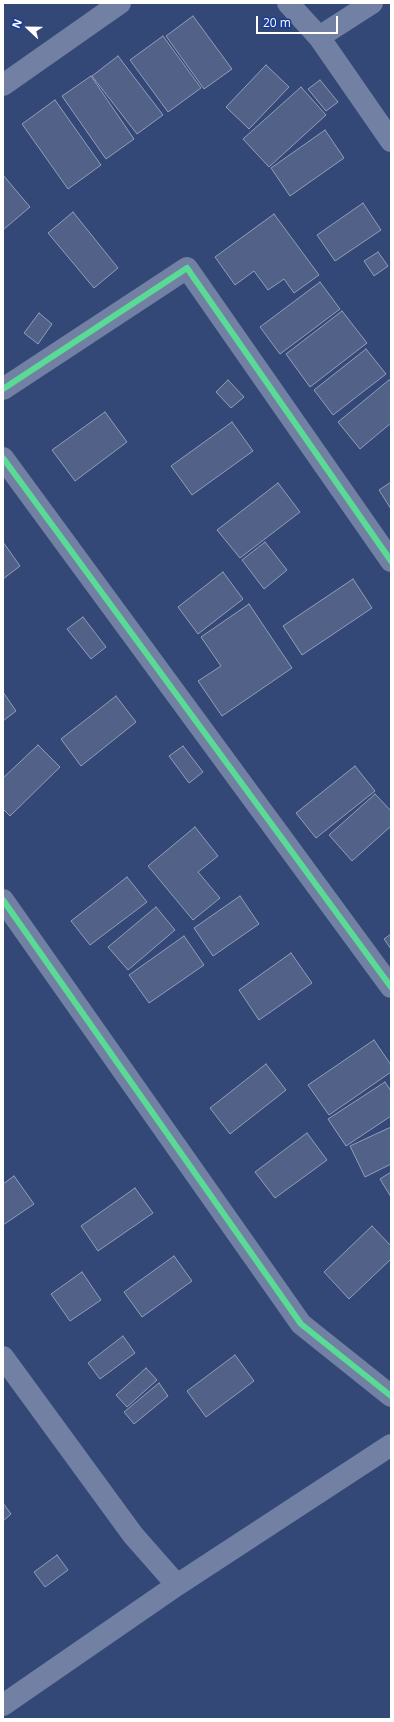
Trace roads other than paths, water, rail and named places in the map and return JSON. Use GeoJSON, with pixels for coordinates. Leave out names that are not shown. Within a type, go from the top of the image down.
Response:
{"type":"FeatureCollection","features":[{"type":"Feature","properties":{"kind":"street"},"geometry":{"type":"LineString","coordinates":[[3,85],[120,3]]}},
{"type":"Feature","properties":{"kind":"street"},"geometry":{"type":"LineString","coordinates":[[288,3],[319,37],[391,141]]}},
{"type":"Feature","properties":{"kind":"street"},"geometry":{"type":"LineString","coordinates":[[319,37],[372,3]]}},
{"type":"Feature","properties":{"kind":"street"},"geometry":{"type":"LineString","coordinates":[[3,389],[187,268],[391,561]]}},
{"type":"Feature","properties":{"kind":"street"},"geometry":{"type":"LineString","coordinates":[[3,458],[391,987]]}},
{"type":"Feature","properties":{"kind":"street"},"geometry":{"type":"LineString","coordinates":[[3,900],[301,1324],[391,1396]]}},
{"type":"Feature","properties":{"kind":"street"},"geometry":{"type":"LineString","coordinates":[[3,1357],[133,1535],[177,1585]]}},
{"type":"Feature","properties":{"kind":"street"},"geometry":{"type":"LineString","coordinates":[[3,1706],[177,1585],[391,1445]]}}]}
